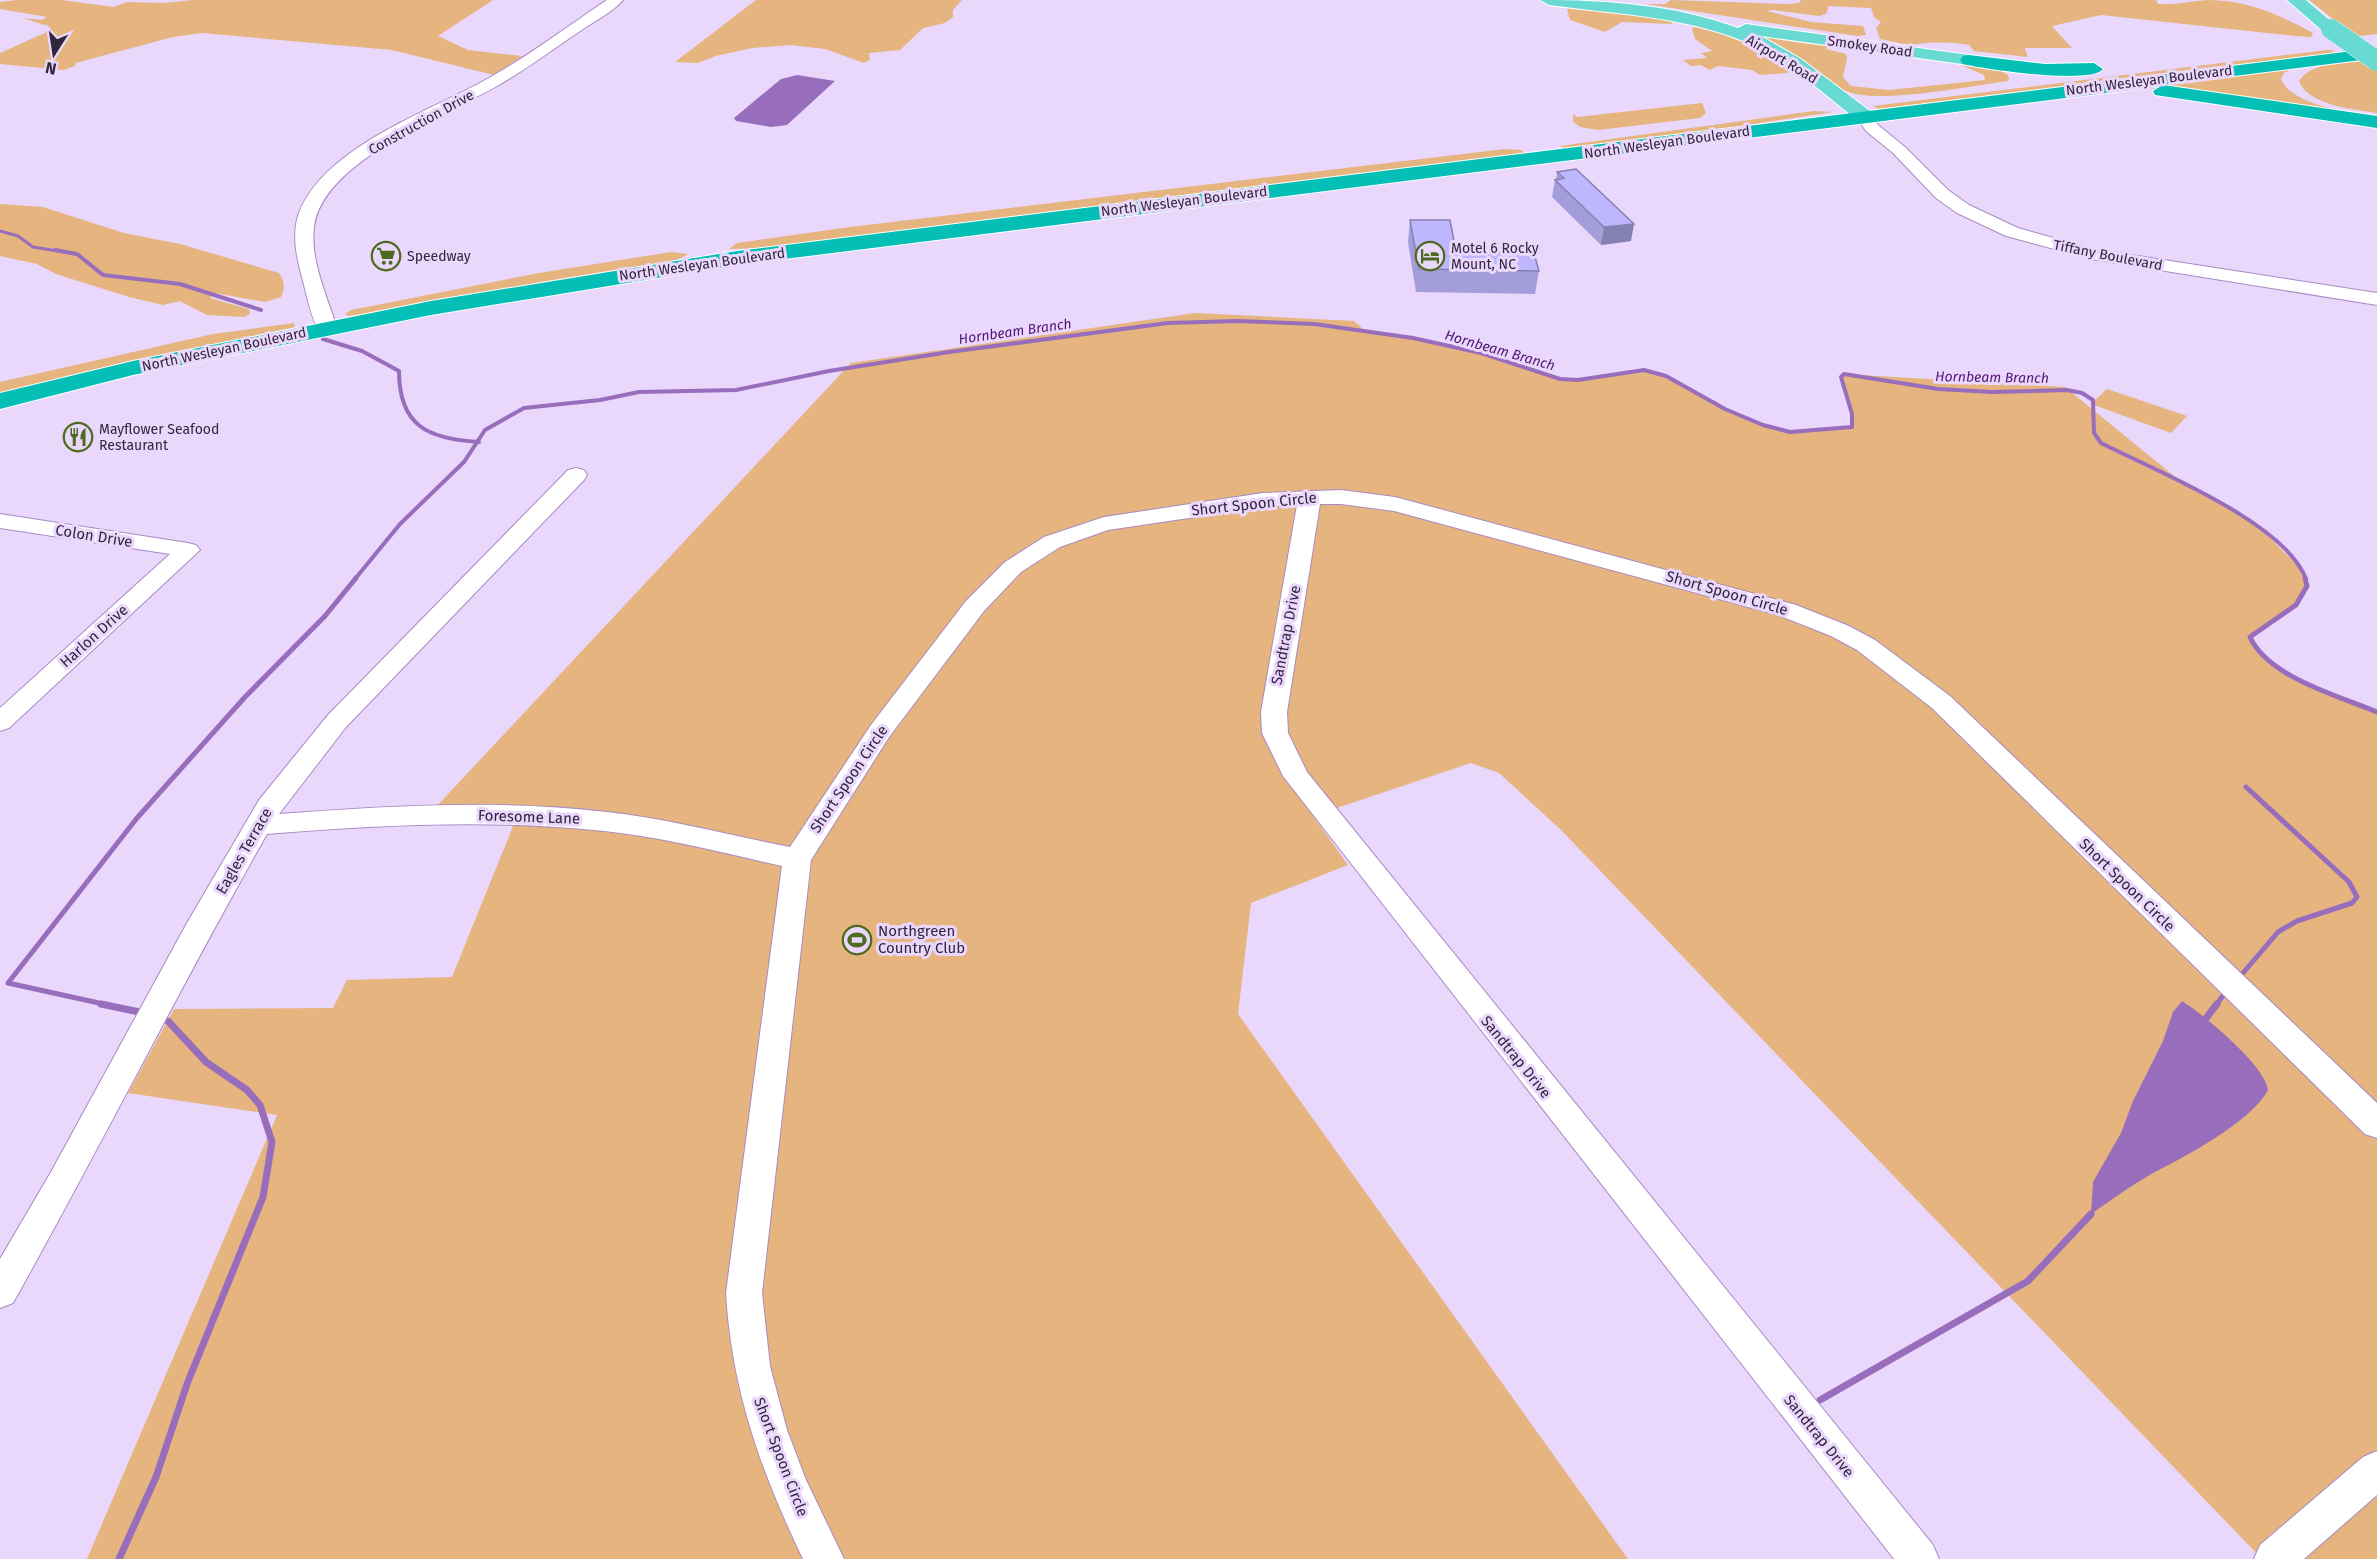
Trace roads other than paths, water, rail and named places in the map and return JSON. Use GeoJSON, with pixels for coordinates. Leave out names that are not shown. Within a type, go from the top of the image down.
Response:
{"type":"FeatureCollection","features":[{"type":"Feature","properties":{"kind":"highway","name":"North Wesleyan Boulevard"},"geometry":{"type":"LineString","coordinates":[[2023,90],[2191,62],[2377,39]]}},
{"type":"Feature","properties":{"kind":"highway","name":"North Wesleyan Boulevard"},"geometry":{"type":"LineString","coordinates":[[708,253],[812,228],[1535,141],[1856,109],[2377,52]]}},
{"type":"Feature","properties":{"kind":"highway"},"geometry":{"type":"LineString","coordinates":[[2333,58],[2297,71],[2291,76],[2293,86],[2327,105],[2377,115]]}},
{"type":"Feature","properties":{"kind":"highway"},"geometry":{"type":"LineString","coordinates":[[1970,60],[2059,70],[2191,62]]}},
{"type":"Feature","properties":{"kind":"highway"},"geometry":{"type":"LineString","coordinates":[[1970,60],[2015,73],[2020,77],[2023,90],[2177,92],[2377,122]]}},
{"type":"Feature","properties":{"kind":"highway","name":"North Wesleyan Boulevard"},"geometry":{"type":"LineString","coordinates":[[19,373],[324,318],[708,253],[1553,157],[1856,109]]}},
{"type":"Feature","properties":{"kind":"highway"},"geometry":{"type":"LineString","coordinates":[[1535,141],[1553,157]]}},
{"type":"Feature","properties":{"kind":"highway","name":"North Wesleyan Boulevard"},"geometry":{"type":"LineString","coordinates":[[0,400],[324,318]]}},
{"type":"Feature","properties":{"kind":"main road","name":"Airport Road"},"geometry":{"type":"LineString","coordinates":[[1549,0],[1696,21],[1752,39],[1795,65],[1856,109]]}},
{"type":"Feature","properties":{"kind":"main road"},"geometry":{"type":"LineString","coordinates":[[2296,0],[2331,29],[2377,60]]}},
{"type":"Feature","properties":{"kind":"main road","name":"Smokey Road"},"geometry":{"type":"LineString","coordinates":[[1696,21],[1970,60]]}},
{"type":"Feature","properties":{"kind":"street","name":"Construction Drive"},"geometry":{"type":"LineString","coordinates":[[324,318],[305,251],[304,230],[309,211],[333,178],[365,152],[498,79],[616,0]]}},
{"type":"Feature","properties":{"kind":"street","name":"Tiffany Boulevard"},"geometry":{"type":"LineString","coordinates":[[1856,109],[1883,122],[1909,141],[1945,181],[1973,201],[2035,229],[2117,250],[2377,289]]}},
{"type":"Feature","properties":{"kind":"street","name":"Tiffany Boulevard"},"geometry":{"type":"LineString","coordinates":[[1856,109],[1872,128],[1899,150],[1942,195],[1963,209],[2012,232],[2091,255],[2377,299]]}},
{"type":"Feature","properties":{"kind":"street","name":"Eagles Terrace"},"geometry":{"type":"LineString","coordinates":[[0,1292],[63,1182],[162,995],[257,825],[337,722],[576,475]]}},
{"type":"Feature","properties":{"kind":"street","name":"Short Spoon Circle"},"geometry":{"type":"LineString","coordinates":[[824,1559],[792,1495],[754,1387],[746,1331],[744,1293],[797,859],[880,731],[958,628],[995,585],[1032,553],[1076,532],[1104,524],[1212,506],[1310,497],[1366,499],[1426,511],[1768,604],[1814,620],[1866,645],[1941,702],[2377,1124]]}},
{"type":"Feature","properties":{"kind":"street","name":"Sandtrap Drive"},"geometry":{"type":"LineString","coordinates":[[1310,497],[1274,712],[1275,733],[1296,776],[1919,1559]]}},
{"type":"Feature","properties":{"kind":"street","name":"Colon Drive"},"geometry":{"type":"LineString","coordinates":[[0,521],[188,550]]}},
{"type":"Feature","properties":{"kind":"street","name":"Harlon Drive"},"geometry":{"type":"LineString","coordinates":[[3,716],[188,550]]}},
{"type":"Feature","properties":{"kind":"street","name":"Foresome Lane"},"geometry":{"type":"LineString","coordinates":[[257,825],[348,818],[548,816],[607,821],[797,859]]}},
{"type":"Feature","properties":{"kind":"street"},"geometry":{"type":"LineString","coordinates":[[2274,1559],[2377,1470]]}},
{"type":"Feature","properties":{"kind":"waterway","name":"Hornbeam Branch"},"geometry":{"type":"LineString","coordinates":[[0,231],[18,236],[33,247],[64,252]]}},
{"type":"Feature","properties":{"kind":"waterway","name":"Hornbeam Branch"},"geometry":{"type":"LineString","coordinates":[[55,250],[77,254],[103,275],[180,284],[261,310]]}},
{"type":"Feature","properties":{"kind":"waterway","name":"Hornbeam Branch"},"geometry":{"type":"LineString","coordinates":[[477,442],[485,430],[524,408],[600,400],[639,392],[736,390],[829,371],[949,352],[1168,323],[1237,321],[1314,324],[1413,338],[1481,353],[1560,379],[1578,380],[1644,370],[1666,376],[1725,409],[1763,425],[1790,432],[1852,427],[1852,414],[1841,377],[1844,374],[1938,389],[1992,392],[2067,390],[2082,393],[2093,400],[2094,433],[2101,443],[2184,483],[2246,518],[2273,538],[2293,558],[2306,579]]}},
{"type":"Feature","properties":{"kind":"waterway","name":"Hornbeam Branch"},"geometry":{"type":"LineString","coordinates":[[323,339],[362,351],[399,371],[404,405],[420,426],[431,433],[445,437],[477,442]]}},
{"type":"Feature","properties":{"kind":"waterway"},"geometry":{"type":"LineString","coordinates":[[355,579],[400,524],[464,462],[477,442]]}},
{"type":"Feature","properties":{"kind":"waterway"},"geometry":{"type":"LineString","coordinates":[[108,1005],[8,983],[137,818],[245,697],[325,616],[356,578]]}},
{"type":"Feature","properties":{"kind":"waterway","name":"Hornbeam Branch"},"geometry":{"type":"LineString","coordinates":[[2305,578],[2307,586],[2296,605],[2250,637],[2259,651],[2288,674],[2306,684],[2377,712]]}},
{"type":"Feature","properties":{"kind":"waterway"},"geometry":{"type":"LineString","coordinates":[[2237,980],[2278,932],[2297,921],[2352,903],[2357,897],[2349,882],[2246,787]]}},
{"type":"Feature","properties":{"kind":"waterway"},"geometry":{"type":"LineString","coordinates":[[2216,1005],[2227,990]]}},
{"type":"Feature","properties":{"kind":"waterway"},"geometry":{"type":"LineString","coordinates":[[101,1004],[144,1013]]}},
{"type":"Feature","properties":{"kind":"waterway"},"geometry":{"type":"LineString","coordinates":[[2207,1017],[2217,1004]]}},
{"type":"Feature","properties":{"kind":"waterway"},"geometry":{"type":"LineString","coordinates":[[119,1559],[156,1477],[187,1384],[263,1197],[272,1142],[260,1105],[247,1090],[206,1062],[168,1021],[159,1018]]}},
{"type":"Feature","properties":{"kind":"waterway"},"geometry":{"type":"LineString","coordinates":[[1820,1400],[2028,1281],[2091,1214]]}},
{"type":"Feature","properties":{"kind":"place","name":"Speedway"},"geometry":{"type":"Point","coordinates":[386,256]}},
{"type":"Feature","properties":{"kind":"place","name":"Motel 6 Rocky Mount, NC"},"geometry":{"type":"Point","coordinates":[1430,256]}},
{"type":"Feature","properties":{"kind":"place","name":"Mayflower Seafood Restaurant"},"geometry":{"type":"Point","coordinates":[78,437]}},
{"type":"Feature","properties":{"kind":"place","name":"Northgreen Country Club"},"geometry":{"type":"Point","coordinates":[857,940]}}]}
